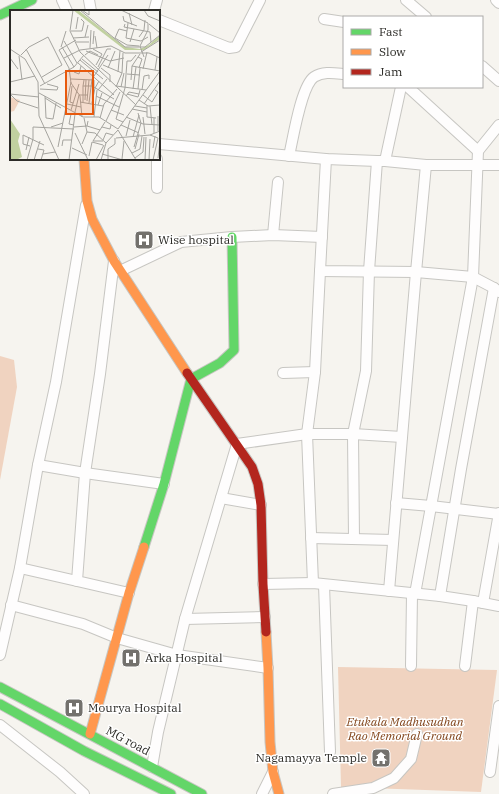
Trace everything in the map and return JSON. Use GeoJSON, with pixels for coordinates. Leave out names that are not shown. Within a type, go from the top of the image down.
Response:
{"type":"FeatureCollection","features":[{"type":"Feature","properties":{"kind":"street"},"geometry":{"type":"LineString","coordinates":[[11,10],[32,0]]}},
{"type":"Feature","properties":{"kind":"street"},"geometry":{"type":"LineString","coordinates":[[62,0],[67,10]]}},
{"type":"Feature","properties":{"kind":"street"},"geometry":{"type":"LineString","coordinates":[[89,0],[91,10]]}},
{"type":"Feature","properties":{"kind":"street"},"geometry":{"type":"LineString","coordinates":[[154,10],[157,0]]}},
{"type":"Feature","properties":{"kind":"street"},"geometry":{"type":"LineString","coordinates":[[160,20],[229,48],[236,47],[260,0]]}},
{"type":"Feature","properties":{"kind":"street"},"geometry":{"type":"LineString","coordinates":[[496,0],[499,3]]}},
{"type":"Feature","properties":{"kind":"street"},"geometry":{"type":"LineString","coordinates":[[412,6],[425,16]]}},
{"type":"Feature","properties":{"kind":"street"},"geometry":{"type":"LineString","coordinates":[[0,15],[10,10]]}},
{"type":"Feature","properties":{"kind":"street"},"geometry":{"type":"LineString","coordinates":[[324,19],[343,22]]}},
{"type":"Feature","properties":{"kind":"street"},"geometry":{"type":"LineString","coordinates":[[483,67],[499,81]]}},
{"type":"Feature","properties":{"kind":"street"},"geometry":{"type":"LineString","coordinates":[[290,156],[301,102],[310,81],[314,77],[323,74],[343,74]]}},
{"type":"Feature","properties":{"kind":"street"},"geometry":{"type":"LineString","coordinates":[[354,539],[353,434],[366,371],[369,271],[381,161],[401,88]]}},
{"type":"Feature","properties":{"kind":"street"},"geometry":{"type":"LineString","coordinates":[[409,88],[478,151]]}},
{"type":"Feature","properties":{"kind":"street"},"geometry":{"type":"LineString","coordinates":[[411,666],[414,594],[473,277],[478,151],[499,125]]}},
{"type":"Feature","properties":{"kind":"street"},"geometry":{"type":"LineString","coordinates":[[160,144],[326,159],[381,161],[426,165],[499,165]]}},
{"type":"Feature","properties":{"kind":"street"},"geometry":{"type":"LineString","coordinates":[[313,584],[307,434],[315,372],[326,159]]}},
{"type":"Feature","properties":{"kind":"street"},"geometry":{"type":"LineString","coordinates":[[0,655],[20,568],[38,465],[56,382],[86,201],[84,160]]}},
{"type":"Feature","properties":{"kind":"street"},"geometry":{"type":"LineString","coordinates":[[156,188],[157,160]]}},
{"type":"Feature","properties":{"kind":"street"},"geometry":{"type":"LineString","coordinates":[[389,591],[426,165]]}},
{"type":"Feature","properties":{"kind":"street"},"geometry":{"type":"LineString","coordinates":[[274,235],[278,182]]}},
{"type":"Feature","properties":{"kind":"street"},"geometry":{"type":"LineString","coordinates":[[86,201],[92,219],[120,271],[191,379],[252,467],[258,484],[261,505],[270,742],[279,794]]}},
{"type":"Feature","properties":{"kind":"street"},"geometry":{"type":"LineString","coordinates":[[120,271],[180,242],[274,235],[322,237]]}},
{"type":"Feature","properties":{"kind":"street"},"geometry":{"type":"LineString","coordinates":[[90,734],[129,593],[164,484],[191,379],[220,363],[234,350],[232,237]]}},
{"type":"Feature","properties":{"kind":"street"},"geometry":{"type":"LineString","coordinates":[[77,581],[85,473],[100,374],[114,261]]}},
{"type":"Feature","properties":{"kind":"street"},"geometry":{"type":"LineString","coordinates":[[320,271],[416,272],[473,277],[496,290],[454,508],[440,596]]}},
{"type":"Feature","properties":{"kind":"street"},"geometry":{"type":"LineString","coordinates":[[283,373],[315,372]]}},
{"type":"Feature","properties":{"kind":"street"},"geometry":{"type":"LineString","coordinates":[[237,444],[307,434],[353,434],[402,437]]}},
{"type":"Feature","properties":{"kind":"street"},"geometry":{"type":"LineString","coordinates":[[152,767],[158,732],[185,619],[237,444]]}},
{"type":"Feature","properties":{"kind":"street"},"geometry":{"type":"LineString","coordinates":[[38,465],[164,484]]}},
{"type":"Feature","properties":{"kind":"street"},"geometry":{"type":"LineString","coordinates":[[221,498],[261,505]]}},
{"type":"Feature","properties":{"kind":"street"},"geometry":{"type":"LineString","coordinates":[[396,503],[499,514],[478,602],[465,666]]}},
{"type":"Feature","properties":{"kind":"street"},"geometry":{"type":"LineString","coordinates":[[311,538],[393,540]]}},
{"type":"Feature","properties":{"kind":"street"},"geometry":{"type":"LineString","coordinates":[[20,568],[129,593]]}},
{"type":"Feature","properties":{"kind":"street"},"geometry":{"type":"LineString","coordinates":[[263,584],[324,584],[440,596],[499,606]]}},
{"type":"Feature","properties":{"kind":"street"},"geometry":{"type":"LineString","coordinates":[[324,584],[330,752]]}},
{"type":"Feature","properties":{"kind":"street"},"geometry":{"type":"LineString","coordinates":[[11,604],[83,624],[117,638],[176,655],[268,668]]}},
{"type":"Feature","properties":{"kind":"street"},"geometry":{"type":"LineString","coordinates":[[185,619],[265,617]]}},
{"type":"Feature","properties":{"kind":"street","name":"MG road"},"geometry":{"type":"LineString","coordinates":[[0,687],[202,794]]}},
{"type":"Feature","properties":{"kind":"street"},"geometry":{"type":"LineString","coordinates":[[0,704],[84,751],[166,793]]}},
{"type":"Feature","properties":{"kind":"street"},"geometry":{"type":"LineString","coordinates":[[490,772],[499,706]]}},
{"type":"Feature","properties":{"kind":"street"},"geometry":{"type":"LineString","coordinates":[[0,725],[60,772],[84,794]]}},
{"type":"Feature","properties":{"kind":"street"},"geometry":{"type":"LineString","coordinates":[[333,794],[373,788],[394,778],[411,759],[417,734]]}},
{"type":"Feature","properties":{"kind":"street"},"geometry":{"type":"LineString","coordinates":[[262,794],[274,772]]}},
{"type":"Feature","properties":{"kind":"green space"},"geometry":{"type":"Polygon","coordinates":[[[0,356],[14,360],[17,387],[0,480],[0,356]]]}},
{"type":"Feature","properties":{"kind":"green space","name":"Etukala Madhusudhan Rao Memorial Ground"},"geometry":{"type":"Polygon","coordinates":[[[338,667],[497,670],[481,792],[341,787],[338,667]]]}},
{"type":"Feature","properties":{"kind":"traffic: fast"},"geometry":{"type":"LineString","coordinates":[[11,10],[32,0]]}},
{"type":"Feature","properties":{"kind":"traffic: fast"},"geometry":{"type":"LineString","coordinates":[[0,15],[10,10]]}},
{"type":"Feature","properties":{"kind":"traffic: fast"},"geometry":{"type":"LineString","coordinates":[[144,547],[164,484],[191,379],[220,363],[234,350],[232,237]]}},
{"type":"Feature","properties":{"kind":"traffic: fast"},"geometry":{"type":"LineString","coordinates":[[0,687],[202,794]]}},
{"type":"Feature","properties":{"kind":"traffic: fast"},"geometry":{"type":"LineString","coordinates":[[0,704],[84,751],[171,794]]}},
{"type":"Feature","properties":{"kind":"traffic: slow"},"geometry":{"type":"LineString","coordinates":[[84,160],[87,201],[92,219],[114,261],[187,373]]}},
{"type":"Feature","properties":{"kind":"traffic: slow"},"geometry":{"type":"LineString","coordinates":[[90,734],[129,593],[144,547]]}},
{"type":"Feature","properties":{"kind":"traffic: slow"},"geometry":{"type":"LineString","coordinates":[[266,632],[270,742],[273,772],[279,794]]}},
{"type":"Feature","properties":{"kind":"traffic: jam"},"geometry":{"type":"LineString","coordinates":[[187,373],[252,467],[258,484],[261,505],[266,632]]}},
{"type":"Feature","properties":{"kind":"place","name":"Wise hospital"},"geometry":{"type":"Point","coordinates":[144,240]}},
{"type":"Feature","properties":{"kind":"place","name":"Arka Hospital"},"geometry":{"type":"Point","coordinates":[131,658]}},
{"type":"Feature","properties":{"kind":"place","name":"Mourya Hospital"},"geometry":{"type":"Point","coordinates":[74,708]}},
{"type":"Feature","properties":{"kind":"place","name":"Nagamayya Temple"},"geometry":{"type":"Point","coordinates":[381,758]}}]}
